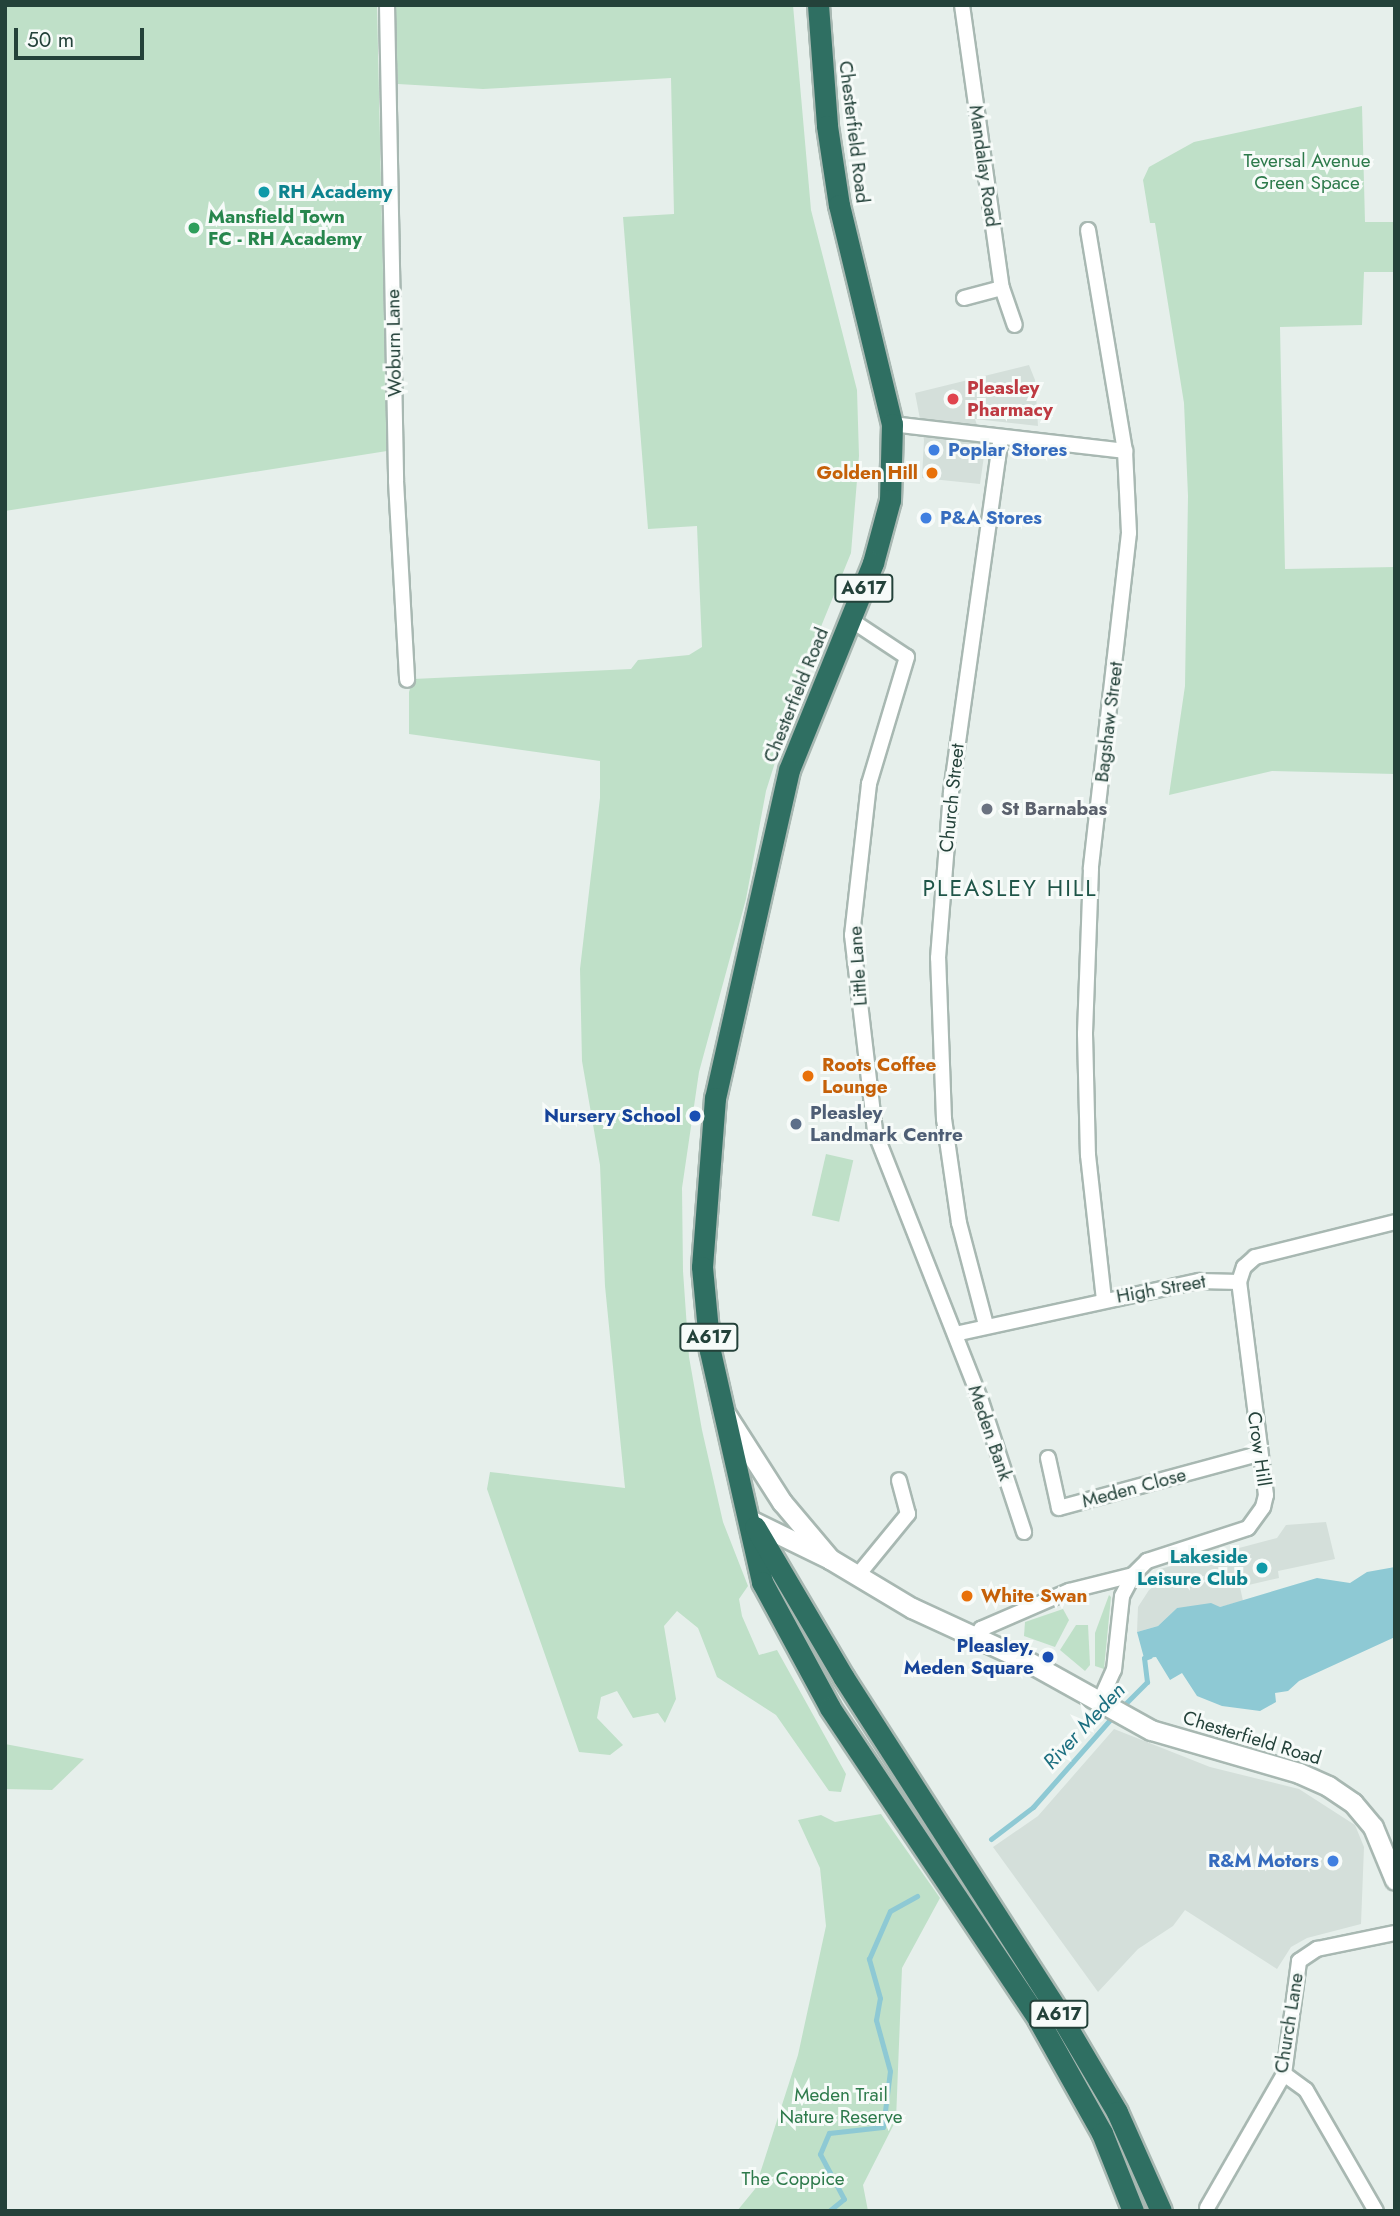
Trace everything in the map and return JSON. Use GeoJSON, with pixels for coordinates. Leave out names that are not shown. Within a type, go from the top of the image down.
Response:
{"type":"FeatureCollection","features":[{"type":"Feature","properties":{"kind":"highway","name":"Chesterfield Road"},"geometry":{"type":"LineString","coordinates":[[750,1520],[710,1351],[702,1267],[715,1098],[789,771],[851,620],[887,511],[892,424],[839,205],[827,126],[818,5]]}},
{"type":"Feature","properties":{"kind":"highway","name":"A617"},"geometry":{"type":"LineString","coordinates":[[750,1520],[762,1582],[830,1708],[1038,2019],[1102,2133],[1133,2211]]}},
{"type":"Feature","properties":{"kind":"highway","name":"A617"},"geometry":{"type":"LineString","coordinates":[[750,1520],[844,1678],[1057,2010],[1117,2112],[1161,2211]]}},
{"type":"Feature","properties":{"kind":"street","name":"Woburn Lane"},"geometry":{"type":"LineString","coordinates":[[387,5],[396,481],[407,680]]}},
{"type":"Feature","properties":{"kind":"street","name":"Mandalay Road"},"geometry":{"type":"LineString","coordinates":[[962,5],[1002,288],[1015,325]]}},
{"type":"Feature","properties":{"kind":"street","name":"Bagshaw Street"},"geometry":{"type":"LineString","coordinates":[[1088,230],[1125,451],[1129,533],[1091,869],[1085,1034],[1088,1155],[1104,1300]]}},
{"type":"Feature","properties":{"kind":"street"},"geometry":{"type":"LineString","coordinates":[[964,298],[1002,288]]}},
{"type":"Feature","properties":{"kind":"street"},"geometry":{"type":"LineString","coordinates":[[892,424],[1125,451]]}},
{"type":"Feature","properties":{"kind":"street","name":"Church Street"},"geometry":{"type":"LineString","coordinates":[[986,1325],[959,1223],[944,1119],[938,958],[951,792],[1001,438]]}},
{"type":"Feature","properties":{"kind":"street","name":"Little Lane"},"geometry":{"type":"LineString","coordinates":[[851,620],[907,657],[869,784],[852,935],[875,1132],[955,1334]]}},
{"type":"Feature","properties":{"kind":"street"},"geometry":{"type":"LineString","coordinates":[[1239,1282],[1244,1267],[1255,1257],[1395,1222]]}},
{"type":"Feature","properties":{"kind":"street","name":"High Street"},"geometry":{"type":"LineString","coordinates":[[955,1334],[986,1325],[1199,1281],[1239,1282]]}},
{"type":"Feature","properties":{"kind":"street","name":"Crow Hill"},"geometry":{"type":"LineString","coordinates":[[1133,1575],[1147,1562],[1248,1528],[1258,1519],[1266,1495],[1258,1454],[1239,1282]]}},
{"type":"Feature","properties":{"kind":"street","name":"Meden Bank"},"geometry":{"type":"LineString","coordinates":[[955,1334],[1024,1532]]}},
{"type":"Feature","properties":{"kind":"street","name":"Chesterfield Road"},"geometry":{"type":"LineString","coordinates":[[721,1406],[782,1502],[830,1559]]}},
{"type":"Feature","properties":{"kind":"street","name":"Meden Close"},"geometry":{"type":"LineString","coordinates":[[1048,1458],[1059,1508],[1258,1454]]}},
{"type":"Feature","properties":{"kind":"street"},"geometry":{"type":"LineString","coordinates":[[858,1576],[908,1514],[900,1480]]}},
{"type":"Feature","properties":{"kind":"street","name":"Chesterfield Road"},"geometry":{"type":"LineString","coordinates":[[750,1520],[830,1559],[1131,1720],[1183,1741],[1299,1773],[1328,1786],[1353,1803],[1373,1827],[1395,1881]]}},
{"type":"Feature","properties":{"kind":"street"},"geometry":{"type":"LineString","coordinates":[[977,1638],[981,1629],[1069,1591],[1133,1575]]}},
{"type":"Feature","properties":{"kind":"street"},"geometry":{"type":"LineString","coordinates":[[1102,1704],[1114,1670],[1122,1596],[1133,1575]]}},
{"type":"Feature","properties":{"kind":"street","name":"Church Lane"},"geometry":{"type":"LineString","coordinates":[[1207,2208],[1283,2074],[1299,1961],[1317,1949],[1395,1933]]}},
{"type":"Feature","properties":{"kind":"street"},"geometry":{"type":"LineString","coordinates":[[1283,2074],[1306,2090],[1376,2211]]}},
{"type":"Feature","properties":{"kind":"shaded area"},"geometry":{"type":"Polygon","coordinates":[[[1029,365],[1035,380],[1038,426],[975,419],[985,449],[980,484],[922,478],[924,440],[915,393],[1029,365]]]}},
{"type":"Feature","properties":{"kind":"shaded area"},"geometry":{"type":"Polygon","coordinates":[[[1326,1522],[1335,1559],[1278,1571],[1279,1578],[1240,1587],[1243,1601],[1220,1607],[1177,1608],[1158,1626],[1137,1632],[1138,1607],[1149,1590],[1163,1580],[1160,1569],[1277,1538],[1286,1525],[1326,1522]]]}},
{"type":"Feature","properties":{"kind":"shaded area"},"geometry":{"type":"Polygon","coordinates":[[[1114,1729],[1210,1767],[1299,1789],[1355,1825],[1364,1847],[1361,1924],[1307,1938],[1291,1947],[1277,1969],[1185,1910],[1173,1926],[1138,1949],[1098,1992],[993,1847],[1038,1816],[1114,1729]]]}},
{"type":"Feature","properties":{"kind":"green space","name":"Mansfield Town FC - RH Academy"},"geometry":{"type":"Polygon","coordinates":[[[5,5],[377,5],[387,451],[5,511],[5,5]]]}},
{"type":"Feature","properties":{"kind":"green space"},"geometry":{"type":"Polygon","coordinates":[[[394,5],[793,5],[811,210],[857,390],[859,456],[851,553],[807,661],[766,791],[746,899],[699,1072],[682,1188],[683,1271],[689,1357],[702,1430],[723,1522],[748,1586],[739,1599],[742,1616],[759,1655],[777,1650],[846,1774],[841,1792],[829,1791],[776,1715],[717,1677],[698,1628],[677,1611],[664,1626],[676,1699],[665,1723],[658,1713],[633,1718],[617,1691],[601,1697],[597,1718],[623,1745],[610,1755],[579,1752],[487,1489],[490,1472],[625,1488],[605,1286],[600,1165],[582,1061],[580,969],[600,798],[600,761],[409,734],[409,692],[413,679],[631,669],[638,660],[689,655],[702,647],[697,526],[648,529],[623,217],[674,214],[671,78],[483,89],[398,84],[394,5]]]}},
{"type":"Feature","properties":{"kind":"green space","name":"Teversal Avenue Green Space"},"geometry":{"type":"Polygon","coordinates":[[[1362,106],[1365,222],[1395,222],[1395,272],[1364,272],[1362,325],[1280,327],[1285,569],[1395,567],[1395,774],[1272,771],[1169,795],[1185,686],[1188,496],[1184,403],[1155,223],[1150,223],[1143,180],[1149,167],[1194,142],[1362,106]]]}},
{"type":"Feature","properties":{"kind":"green space"},"geometry":{"type":"Polygon","coordinates":[[[826,1154],[853,1160],[839,1222],[812,1215],[826,1154]]]}},
{"type":"Feature","properties":{"kind":"green space"},"geometry":{"type":"Polygon","coordinates":[[[1109,1595],[1111,1597],[1104,1669],[1095,1666],[1095,1633],[1109,1595]]]}},
{"type":"Feature","properties":{"kind":"green space"},"geometry":{"type":"Polygon","coordinates":[[[1063,1609],[1069,1620],[1055,1647],[1024,1636],[1025,1622],[1063,1609]]]}},
{"type":"Feature","properties":{"kind":"green space"},"geometry":{"type":"Polygon","coordinates":[[[1076,1625],[1088,1625],[1090,1665],[1085,1671],[1060,1650],[1076,1625]]]}},
{"type":"Feature","properties":{"kind":"green space"},"geometry":{"type":"Polygon","coordinates":[[[5,1744],[84,1759],[52,1790],[5,1789],[5,1744]]]}},
{"type":"Feature","properties":{"kind":"green space","name":"Meden Trail Nature Reserve"},"geometry":{"type":"Polygon","coordinates":[[[881,1814],[940,1898],[902,1968],[896,2120],[863,2185],[868,2211],[737,2211],[755,2189],[798,2055],[826,1926],[820,1868],[798,1820],[821,1815],[835,1822],[881,1814]]]}},
{"type":"Feature","properties":{"kind":"water"},"geometry":{"type":"Polygon","coordinates":[[[1395,1567],[1395,1637],[1299,1681],[1288,1691],[1275,1693],[1276,1702],[1260,1711],[1222,1706],[1197,1696],[1182,1673],[1170,1680],[1156,1657],[1144,1658],[1137,1632],[1158,1626],[1177,1608],[1211,1603],[1220,1607],[1317,1578],[1350,1583],[1367,1572],[1395,1567]]]}},
{"type":"Feature","properties":{"kind":"waterway","name":"River Meden"},"geometry":{"type":"LineString","coordinates":[[1121,1708],[1147,1682],[1144,1658],[1150,1656]]}},
{"type":"Feature","properties":{"kind":"waterway","name":"River Meden"},"geometry":{"type":"LineString","coordinates":[[991,1839],[1033,1807],[1114,1715]]}},
{"type":"Feature","properties":{"kind":"waterway","name":"River Meden"},"geometry":{"type":"LineString","coordinates":[[829,2211],[844,2199],[820,2154],[829,2133],[883,2127],[890,2071],[876,2020],[880,1998],[869,1959],[890,1911],[917,1896]]}},
{"type":"Feature","properties":{"kind":"place","name":"RH Academy"},"geometry":{"type":"Point","coordinates":[264,192]}},
{"type":"Feature","properties":{"kind":"place","name":"Mansfield Town FC - RH Academy"},"geometry":{"type":"Point","coordinates":[194,228]}},
{"type":"Feature","properties":{"kind":"place","name":"Pleasley Pharmacy"},"geometry":{"type":"Point","coordinates":[953,399]}},
{"type":"Feature","properties":{"kind":"place","name":"Poplar Stores"},"geometry":{"type":"Point","coordinates":[934,450]}},
{"type":"Feature","properties":{"kind":"place","name":"Golden Hill"},"geometry":{"type":"Point","coordinates":[932,473]}},
{"type":"Feature","properties":{"kind":"place","name":"P&A Stores"},"geometry":{"type":"Point","coordinates":[926,518]}},
{"type":"Feature","properties":{"kind":"place","name":"St Barnabas"},"geometry":{"type":"Point","coordinates":[987,809]}},
{"type":"Feature","properties":{"kind":"place","name":"Roots Coffee Lounge"},"geometry":{"type":"Point","coordinates":[808,1076]}},
{"type":"Feature","properties":{"kind":"place","name":"Nursery School"},"geometry":{"type":"Point","coordinates":[695,1116]}},
{"type":"Feature","properties":{"kind":"place","name":"Pleasley Landmark Centre"},"geometry":{"type":"Point","coordinates":[796,1124]}},
{"type":"Feature","properties":{"kind":"place","name":"Lakeside Leisure Club"},"geometry":{"type":"Point","coordinates":[1262,1568]}},
{"type":"Feature","properties":{"kind":"place","name":"White Swan"},"geometry":{"type":"Point","coordinates":[967,1596]}},
{"type":"Feature","properties":{"kind":"place","name":"Pleasley, Meden Square"},"geometry":{"type":"Point","coordinates":[1048,1657]}},
{"type":"Feature","properties":{"kind":"place","name":"R&M Motors"},"geometry":{"type":"Point","coordinates":[1333,1861]}},
{"type":"Feature","properties":{"kind":"district","name":"PLEASLEY HILL"},"geometry":{"type":"Point","coordinates":[1010,888]}},
{"type":"Feature","properties":{"kind":"park label","name":"The Coppice"},"geometry":{"type":"Point","coordinates":[793,2179]}}]}
